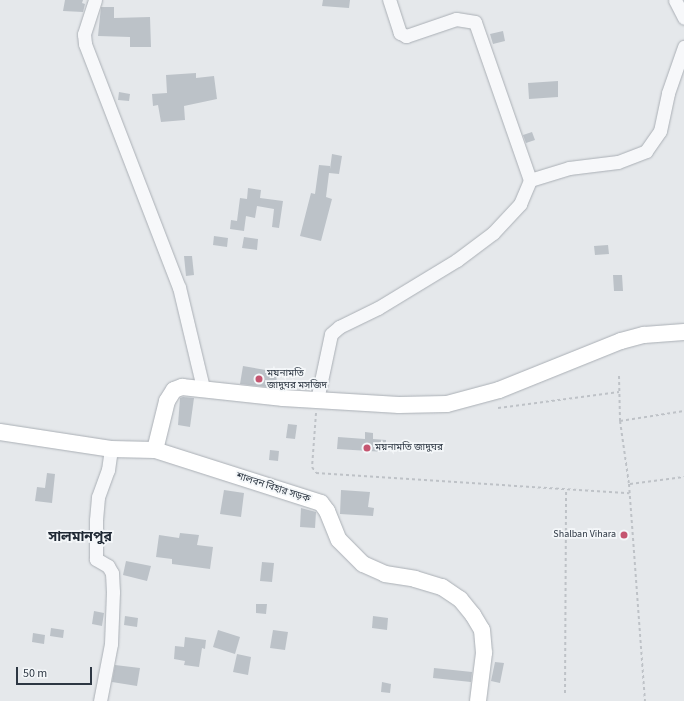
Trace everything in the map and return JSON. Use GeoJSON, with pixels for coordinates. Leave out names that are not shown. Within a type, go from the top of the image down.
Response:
{"type":"FeatureCollection","features":[{"type":"Feature","properties":{"kind":"main road"},"geometry":{"type":"LineString","coordinates":[[155,450],[170,395],[182,387],[399,406],[447,404],[499,390],[621,341],[644,335],[684,332]]}},
{"type":"Feature","properties":{"kind":"main road","name":"শালবন বিহার সড়ক"},"geometry":{"type":"LineString","coordinates":[[0,432],[111,449],[155,450],[321,503],[328,511],[339,540],[363,564],[385,574],[415,579],[442,587],[460,599],[482,630],[484,653],[478,701]]}},
{"type":"Feature","properties":{"kind":"street"},"geometry":{"type":"LineString","coordinates":[[95,0],[84,34],[85,44],[179,287],[203,388]]}},
{"type":"Feature","properties":{"kind":"street"},"geometry":{"type":"LineString","coordinates":[[317,400],[331,334],[338,327],[378,308],[457,260],[487,237],[520,204],[530,180],[475,22],[456,19],[406,36],[400,33],[389,0]]}},
{"type":"Feature","properties":{"kind":"street"},"geometry":{"type":"LineString","coordinates":[[675,0],[684,18]]}},
{"type":"Feature","properties":{"kind":"street"},"geometry":{"type":"LineString","coordinates":[[530,180],[569,168],[618,162],[646,151],[660,131],[668,93],[684,48]]}},
{"type":"Feature","properties":{"kind":"street"},"geometry":{"type":"LineString","coordinates":[[100,701],[111,644],[113,592],[112,572],[108,566],[96,558],[95,527],[98,497],[108,470],[111,449]]}},
{"type":"Feature","properties":{"kind":"path"},"geometry":{"type":"LineString","coordinates":[[619,376],[620,421],[629,484],[646,701]]}},
{"type":"Feature","properties":{"kind":"path"},"geometry":{"type":"LineString","coordinates":[[498,408],[619,392]]}},
{"type":"Feature","properties":{"kind":"path"},"geometry":{"type":"LineString","coordinates":[[317,400],[312,467],[316,473],[629,493]]}},
{"type":"Feature","properties":{"kind":"path"},"geometry":{"type":"LineString","coordinates":[[620,421],[684,411]]}},
{"type":"Feature","properties":{"kind":"path"},"geometry":{"type":"LineString","coordinates":[[629,484],[684,477]]}},
{"type":"Feature","properties":{"kind":"path"},"geometry":{"type":"LineString","coordinates":[[565,693],[566,489]]}},
{"type":"Feature","properties":{"kind":"building"},"geometry":{"type":"Polygon","coordinates":[[[65,0],[83,0],[82,3],[85,4],[83,12],[63,11],[65,0]]]}},
{"type":"Feature","properties":{"kind":"building"},"geometry":{"type":"Polygon","coordinates":[[[323,0],[350,0],[349,8],[322,6],[323,0]]]}},
{"type":"Feature","properties":{"kind":"building"},"geometry":{"type":"Polygon","coordinates":[[[101,7],[114,7],[114,18],[150,17],[151,47],[130,47],[130,37],[98,36],[101,7]]]}},
{"type":"Feature","properties":{"kind":"building"},"geometry":{"type":"Polygon","coordinates":[[[503,31],[505,41],[493,44],[490,34],[503,31]]]}},
{"type":"Feature","properties":{"kind":"building"},"geometry":{"type":"Polygon","coordinates":[[[196,73],[196,78],[214,76],[217,99],[184,106],[185,120],[161,122],[158,105],[153,106],[152,94],[167,93],[166,75],[196,73]]]}},
{"type":"Feature","properties":{"kind":"building"},"geometry":{"type":"Polygon","coordinates":[[[558,81],[558,97],[529,99],[528,83],[558,81]]]}},
{"type":"Feature","properties":{"kind":"building"},"geometry":{"type":"Polygon","coordinates":[[[119,92],[130,94],[129,101],[118,100],[119,92]]]}},
{"type":"Feature","properties":{"kind":"building"},"geometry":{"type":"Polygon","coordinates":[[[532,132],[535,140],[526,143],[523,135],[532,132]]]}},
{"type":"Feature","properties":{"kind":"building"},"geometry":{"type":"Polygon","coordinates":[[[332,154],[342,156],[339,174],[329,173],[326,197],[332,199],[321,241],[300,236],[311,193],[315,194],[319,165],[330,166],[330,169],[332,154]]]}},
{"type":"Feature","properties":{"kind":"building"},"geometry":{"type":"Polygon","coordinates":[[[248,188],[261,190],[260,198],[283,201],[279,228],[272,227],[274,209],[257,206],[255,218],[246,216],[244,231],[230,229],[231,220],[237,221],[240,198],[247,199],[248,188]]]}},
{"type":"Feature","properties":{"kind":"building"},"geometry":{"type":"Polygon","coordinates":[[[214,236],[228,238],[227,247],[213,245],[214,236]]]}},
{"type":"Feature","properties":{"kind":"building"},"geometry":{"type":"Polygon","coordinates":[[[244,237],[258,239],[257,250],[242,248],[244,237]]]}},
{"type":"Feature","properties":{"kind":"building"},"geometry":{"type":"Polygon","coordinates":[[[608,245],[609,254],[595,255],[594,246],[608,245]]]}},
{"type":"Feature","properties":{"kind":"building"},"geometry":{"type":"Polygon","coordinates":[[[184,256],[192,256],[194,275],[186,276],[184,256]]]}},
{"type":"Feature","properties":{"kind":"building"},"geometry":{"type":"Polygon","coordinates":[[[613,275],[622,275],[623,291],[614,291],[613,275]]]}},
{"type":"Feature","properties":{"kind":"building","name":"ময়নামতি জাদুঘর মসজিদ"},"geometry":{"type":"Polygon","coordinates":[[[243,366],[277,372],[276,388],[240,384],[243,366]]]}},
{"type":"Feature","properties":{"kind":"building"},"geometry":{"type":"Polygon","coordinates":[[[180,398],[194,398],[190,427],[178,425],[180,398]]]}},
{"type":"Feature","properties":{"kind":"building"},"geometry":{"type":"Polygon","coordinates":[[[288,424],[297,425],[295,439],[286,438],[288,424]]]}},
{"type":"Feature","properties":{"kind":"building"},"geometry":{"type":"Polygon","coordinates":[[[365,432],[373,433],[373,439],[386,440],[385,452],[337,449],[338,437],[365,439],[365,432]]]}},
{"type":"Feature","properties":{"kind":"building"},"geometry":{"type":"Polygon","coordinates":[[[270,450],[279,451],[278,461],[269,460],[270,450]]]}},
{"type":"Feature","properties":{"kind":"building"},"geometry":{"type":"Polygon","coordinates":[[[47,473],[55,474],[52,503],[35,501],[37,487],[45,488],[47,473]]]}},
{"type":"Feature","properties":{"kind":"building"},"geometry":{"type":"Polygon","coordinates":[[[224,490],[244,493],[241,517],[220,514],[224,490]]]}},
{"type":"Feature","properties":{"kind":"building"},"geometry":{"type":"Polygon","coordinates":[[[341,490],[370,492],[368,507],[374,508],[373,516],[340,514],[341,490]]]}},
{"type":"Feature","properties":{"kind":"building"},"geometry":{"type":"Polygon","coordinates":[[[301,508],[316,512],[315,528],[300,527],[301,508]]]}},
{"type":"Feature","properties":{"kind":"building"},"geometry":{"type":"Polygon","coordinates":[[[180,533],[199,535],[197,545],[213,547],[210,569],[172,564],[172,559],[156,557],[159,535],[179,538],[180,533]]]}},
{"type":"Feature","properties":{"kind":"building"},"geometry":{"type":"Polygon","coordinates":[[[126,561],[151,566],[147,581],[123,575],[126,561]]]}},
{"type":"Feature","properties":{"kind":"building"},"geometry":{"type":"Polygon","coordinates":[[[262,562],[274,563],[272,582],[260,581],[262,562]]]}},
{"type":"Feature","properties":{"kind":"building"},"geometry":{"type":"Polygon","coordinates":[[[256,604],[267,604],[266,614],[256,613],[256,604]]]}},
{"type":"Feature","properties":{"kind":"building"},"geometry":{"type":"Polygon","coordinates":[[[94,611],[104,613],[102,626],[92,624],[94,611]]]}},
{"type":"Feature","properties":{"kind":"building"},"geometry":{"type":"Polygon","coordinates":[[[125,616],[138,618],[137,627],[124,625],[125,616]]]}},
{"type":"Feature","properties":{"kind":"building"},"geometry":{"type":"Polygon","coordinates":[[[373,616],[388,618],[387,630],[372,628],[373,616]]]}},
{"type":"Feature","properties":{"kind":"building"},"geometry":{"type":"Polygon","coordinates":[[[51,628],[64,630],[63,638],[50,636],[51,628]]]}},
{"type":"Feature","properties":{"kind":"building"},"geometry":{"type":"Polygon","coordinates":[[[218,630],[240,637],[235,654],[213,647],[218,630]]]}},
{"type":"Feature","properties":{"kind":"building"},"geometry":{"type":"Polygon","coordinates":[[[273,630],[288,632],[285,650],[270,648],[273,630]]]}},
{"type":"Feature","properties":{"kind":"building"},"geometry":{"type":"Polygon","coordinates":[[[33,633],[45,635],[44,644],[32,642],[33,633]]]}},
{"type":"Feature","properties":{"kind":"building"},"geometry":{"type":"Polygon","coordinates":[[[185,637],[206,640],[205,649],[202,648],[199,667],[184,665],[185,661],[174,659],[175,646],[184,647],[185,637]]]}},
{"type":"Feature","properties":{"kind":"building"},"geometry":{"type":"Polygon","coordinates":[[[237,654],[251,657],[248,675],[233,672],[237,654]]]}},
{"type":"Feature","properties":{"kind":"building"},"geometry":{"type":"Polygon","coordinates":[[[495,662],[504,663],[500,683],[491,681],[495,662]]]}},
{"type":"Feature","properties":{"kind":"building"},"geometry":{"type":"Polygon","coordinates":[[[115,665],[140,668],[137,686],[112,682],[115,665]]]}},
{"type":"Feature","properties":{"kind":"building"},"geometry":{"type":"Polygon","coordinates":[[[434,668],[472,672],[471,682],[433,678],[434,668]]]}},
{"type":"Feature","properties":{"kind":"building"},"geometry":{"type":"Polygon","coordinates":[[[382,682],[391,684],[390,693],[381,692],[382,682]]]}},
{"type":"Feature","properties":{"kind":"place","name":"ময়নামতি জাদুঘর মসজিদ"},"geometry":{"type":"Point","coordinates":[259,379]}},
{"type":"Feature","properties":{"kind":"place","name":"ময়নামতি জাদুঘর"},"geometry":{"type":"Point","coordinates":[367,448]}},
{"type":"Feature","properties":{"kind":"place","name":"Shalban Vihara"},"geometry":{"type":"Point","coordinates":[624,535]}},
{"type":"Feature","properties":{"kind":"district","name":"সালমানপুর"},"geometry":{"type":"Point","coordinates":[80,537]}}]}
